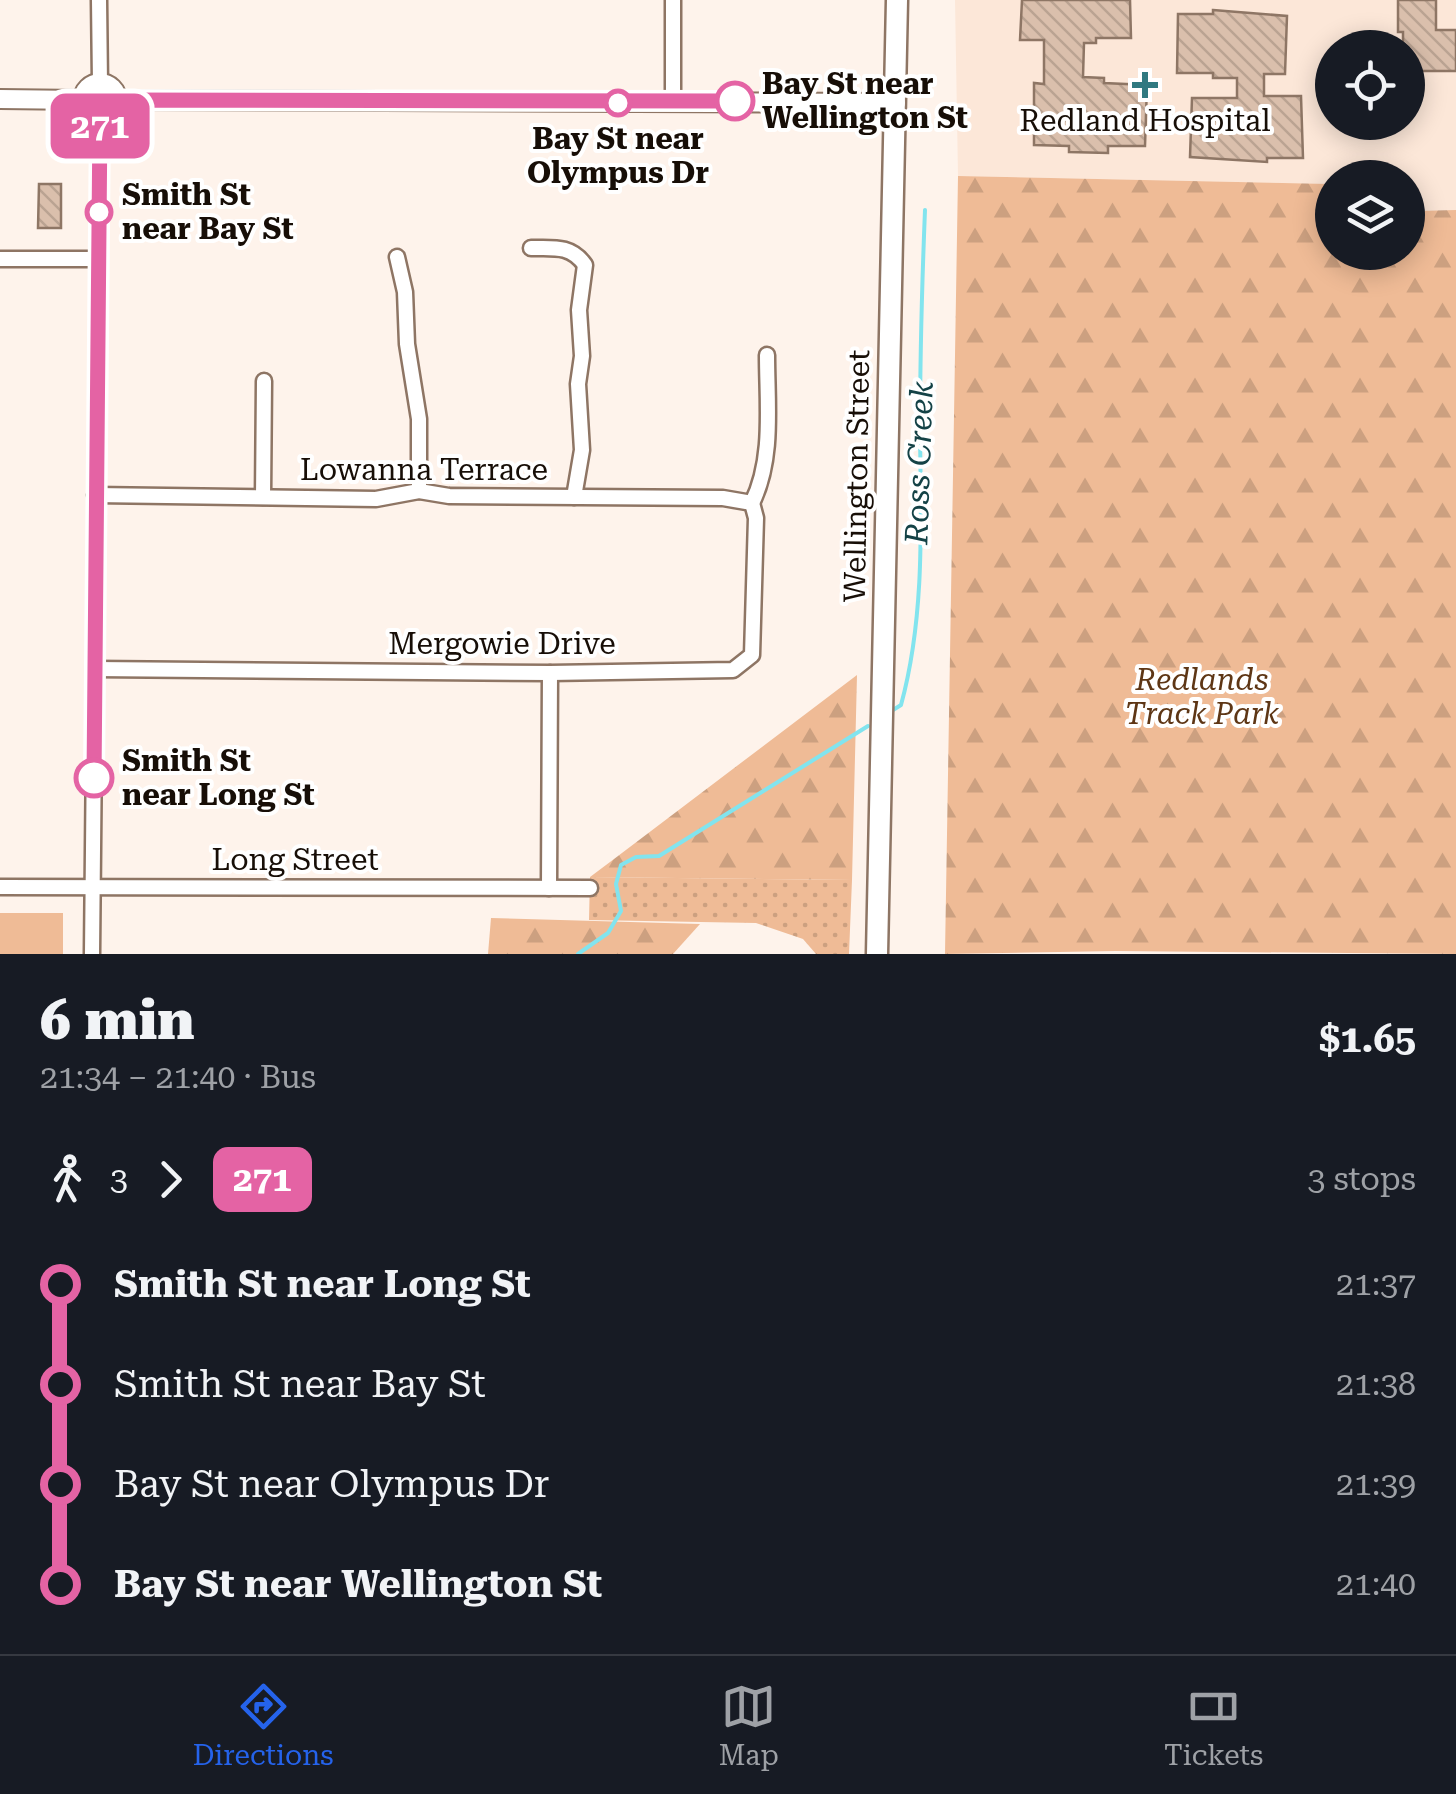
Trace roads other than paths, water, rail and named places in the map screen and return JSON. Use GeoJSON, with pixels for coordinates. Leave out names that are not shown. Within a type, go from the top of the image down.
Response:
{"type":"FeatureCollection","features":[{"type":"Feature","properties":{"kind":"main road","name":"Wellington Street"},"geometry":{"type":"LineString","coordinates":[[877,954],[897,0]]}},
{"type":"Feature","properties":{"kind":"street"},"geometry":{"type":"LineString","coordinates":[[99,0],[100,82]]}},
{"type":"Feature","properties":{"kind":"street"},"geometry":{"type":"LineString","coordinates":[[673,0],[673,100]]}},
{"type":"Feature","properties":{"kind":"street"},"geometry":{"type":"LineString","coordinates":[[100,82],[110,86],[117,100],[112,112],[100,117],[88,112],[82,100],[87,88],[100,82]]}},
{"type":"Feature","properties":{"kind":"street"},"geometry":{"type":"LineString","coordinates":[[0,98],[82,100]]}},
{"type":"Feature","properties":{"kind":"street"},"geometry":{"type":"LineString","coordinates":[[117,100],[896,104]]}},
{"type":"Feature","properties":{"kind":"street"},"geometry":{"type":"LineString","coordinates":[[92,954],[100,117]]}},
{"type":"Feature","properties":{"kind":"street"},"geometry":{"type":"LineString","coordinates":[[531,248],[564,248],[577,253],[585,266],[578,310],[582,450],[574,497]]}},
{"type":"Feature","properties":{"kind":"street"},"geometry":{"type":"LineString","coordinates":[[397,258],[405,292],[406,344],[419,419],[418,491]]}},
{"type":"Feature","properties":{"kind":"street"},"geometry":{"type":"LineString","coordinates":[[0,259],[99,259]]}},
{"type":"Feature","properties":{"kind":"street"},"geometry":{"type":"LineString","coordinates":[[752,504],[762,479],[768,436],[767,355]]}},
{"type":"Feature","properties":{"kind":"street"},"geometry":{"type":"LineString","coordinates":[[262,497],[264,381]]}},
{"type":"Feature","properties":{"kind":"street","name":"Lowanna Terrace"},"geometry":{"type":"LineString","coordinates":[[96,495],[376,499],[418,491],[448,496],[723,498],[752,504]]}},
{"type":"Feature","properties":{"kind":"street","name":"Mergowie Drive"},"geometry":{"type":"LineString","coordinates":[[95,669],[550,673],[733,670],[752,655],[756,518],[752,504]]}},
{"type":"Feature","properties":{"kind":"street"},"geometry":{"type":"LineString","coordinates":[[550,673],[550,888]]}},
{"type":"Feature","properties":{"kind":"street","name":"Long Street"},"geometry":{"type":"LineString","coordinates":[[0,887],[590,888]]}},
{"type":"Feature","properties":{"kind":"waterway","name":"Ross Creek"},"geometry":{"type":"LineString","coordinates":[[893,710],[901,705],[909,672],[918,604],[925,210]]}},
{"type":"Feature","properties":{"kind":"waterway","name":"Ross Creek"},"geometry":{"type":"LineString","coordinates":[[578,954],[608,933],[621,911],[616,884],[621,865],[636,857],[659,856],[868,726]]}},
{"type":"Feature","properties":{"kind":"place","name":"Redland Hospital"},"geometry":{"type":"Point","coordinates":[1145,85]}},
{"type":"Feature","properties":{"kind":"place","name":"Bay St near Wellington St"},"geometry":{"type":"Point","coordinates":[735,101]}},
{"type":"Feature","properties":{"kind":"place","name":"Bay St near Olympus Dr"},"geometry":{"type":"Point","coordinates":[618,103]}},
{"type":"Feature","properties":{"kind":"place","name":"Smith St near Bay St"},"geometry":{"type":"Point","coordinates":[99,212]}},
{"type":"Feature","properties":{"kind":"place","name":"Smith St near Long St"},"geometry":{"type":"Point","coordinates":[94,778]}},
{"type":"Feature","properties":{"kind":"park label","name":"Redlands Track Park"},"geometry":{"type":"Point","coordinates":[1202,697]}}]}
